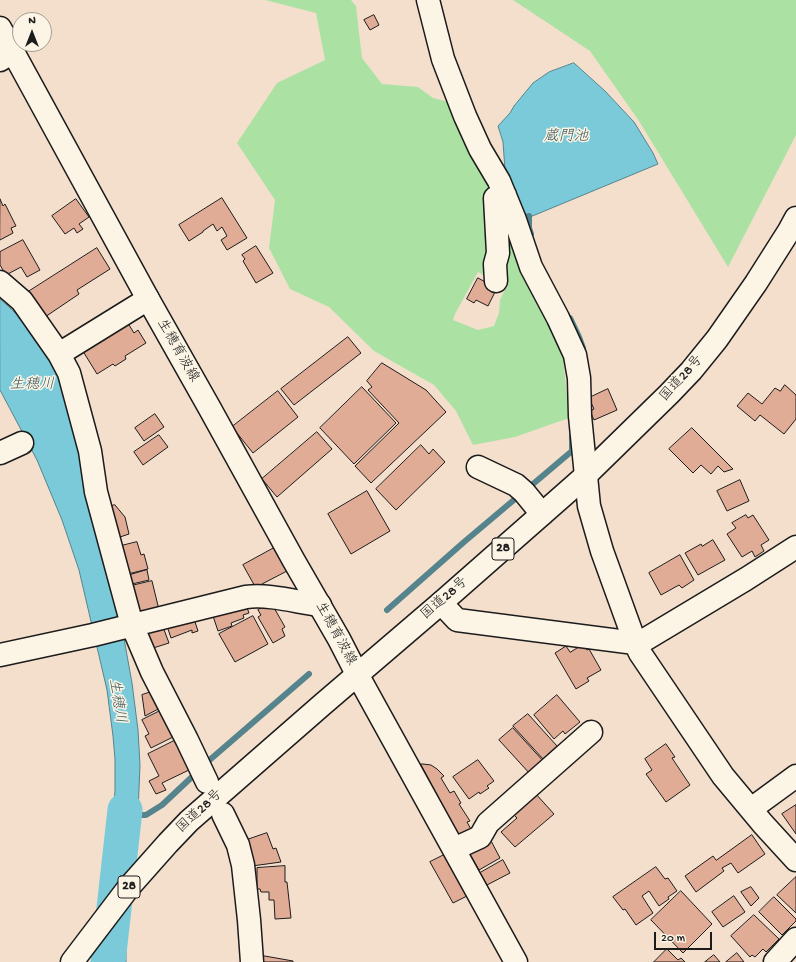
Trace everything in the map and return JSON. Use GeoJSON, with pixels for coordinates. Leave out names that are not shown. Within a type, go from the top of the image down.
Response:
{"type":"FeatureCollection","features":[{"type":"Feature","properties":{"kind":"main road"},"geometry":{"type":"LineString","coordinates":[[428,0],[443,59],[465,116],[480,149],[499,181],[516,220],[531,267],[558,318],[575,355],[579,378],[580,416],[589,506],[602,551],[635,644],[723,776],[763,824],[796,860]]}},
{"type":"Feature","properties":{"kind":"main road","name":"生穂育波線"},"geometry":{"type":"LineString","coordinates":[[0,28],[7,56],[209,407],[339,639],[516,962]]}},
{"type":"Feature","properties":{"kind":"main road"},"geometry":{"type":"LineString","coordinates":[[496,280],[495,264],[498,253],[495,198],[505,195]]}},
{"type":"Feature","properties":{"kind":"main road","name":"国道28号"},"geometry":{"type":"LineString","coordinates":[[72,962],[129,887],[189,821],[585,476],[669,394],[691,371],[713,344],[756,283],[796,218]]}},
{"type":"Feature","properties":{"kind":"main road"},"geometry":{"type":"LineString","coordinates":[[0,282],[22,301],[59,354],[67,369],[72,382],[90,451],[96,492],[128,626],[207,782]]}},
{"type":"Feature","properties":{"kind":"main road"},"geometry":{"type":"LineString","coordinates":[[59,354],[148,299]]}},
{"type":"Feature","properties":{"kind":"main road"},"geometry":{"type":"LineString","coordinates":[[0,453],[22,443]]}},
{"type":"Feature","properties":{"kind":"main road"},"geometry":{"type":"LineString","coordinates":[[478,467],[516,485],[524,492],[542,514]]}},
{"type":"Feature","properties":{"kind":"main road"},"geometry":{"type":"LineString","coordinates":[[441,602],[457,620],[635,644],[796,547]]}},
{"type":"Feature","properties":{"kind":"main road"},"geometry":{"type":"LineString","coordinates":[[0,655],[93,635],[254,596],[320,605]]}},
{"type":"Feature","properties":{"kind":"main road"},"geometry":{"type":"LineString","coordinates":[[454,849],[480,837],[488,823],[591,732]]}},
{"type":"Feature","properties":{"kind":"main road"},"geometry":{"type":"LineString","coordinates":[[751,809],[796,776]]}},
{"type":"Feature","properties":{"kind":"main road"},"geometry":{"type":"LineString","coordinates":[[223,814],[238,845],[243,865],[252,962]]}},
{"type":"Feature","properties":{"kind":"main road"},"geometry":{"type":"LineString","coordinates":[[775,962],[796,939]]}},
{"type":"Feature","properties":{"kind":"green space"},"geometry":{"type":"Polygon","coordinates":[[[265,0],[351,0],[356,6],[362,58],[382,84],[418,87],[433,98],[453,103],[495,189],[487,277],[478,272],[453,320],[478,330],[494,326],[499,313],[500,300],[507,285],[502,261],[507,227],[563,348],[569,418],[515,437],[473,445],[456,411],[434,385],[374,351],[329,307],[290,289],[269,248],[275,200],[237,143],[277,83],[325,60],[316,13],[265,0]]]}},
{"type":"Feature","properties":{"kind":"green space"},"geometry":{"type":"Polygon","coordinates":[[[513,0],[796,0],[796,135],[728,267],[639,121],[590,51],[513,0]]]}},
{"type":"Feature","properties":{"kind":"water","name":"蔵門池"},"geometry":{"type":"Polygon","coordinates":[[[574,63],[605,91],[634,122],[658,164],[530,217],[522,211],[505,170],[503,142],[498,126],[533,83],[549,72],[574,63]]]}},
{"type":"Feature","properties":{"kind":"water","name":"生穂川"},"geometry":{"type":"Polygon","coordinates":[[[0,299],[18,315],[60,374],[123,633],[132,683],[138,730],[140,765],[137,837],[110,868],[115,790],[115,759],[107,690],[79,570],[62,520],[37,460],[0,390],[0,299]]]}},
{"type":"Feature","properties":{"kind":"water"},"geometry":{"type":"Polygon","coordinates":[[[126,934],[126,962],[103,962],[126,934]]]}},
{"type":"Feature","properties":{"kind":"building"},"geometry":{"type":"Polygon","coordinates":[[[374,15],[379,25],[370,30],[364,20],[374,15]]]}},
{"type":"Feature","properties":{"kind":"building"},"geometry":{"type":"Polygon","coordinates":[[[222,198],[247,238],[227,250],[221,240],[227,236],[222,227],[217,231],[213,224],[189,241],[179,225],[222,198]]]}},
{"type":"Feature","properties":{"kind":"building"},"geometry":{"type":"Polygon","coordinates":[[[0,199],[3,206],[5,204],[16,226],[11,228],[13,233],[0,240],[0,199]]]}},
{"type":"Feature","properties":{"kind":"building"},"geometry":{"type":"Polygon","coordinates":[[[76,199],[89,217],[79,224],[83,229],[77,233],[74,228],[65,234],[52,216],[76,199]]]}},
{"type":"Feature","properties":{"kind":"building"},"geometry":{"type":"Polygon","coordinates":[[[23,240],[40,270],[27,277],[21,267],[6,275],[0,265],[0,252],[23,240]]]}},
{"type":"Feature","properties":{"kind":"building"},"geometry":{"type":"Polygon","coordinates":[[[256,246],[273,273],[256,283],[243,261],[245,259],[242,255],[256,246]]]}},
{"type":"Feature","properties":{"kind":"building"},"geometry":{"type":"Polygon","coordinates":[[[97,248],[110,269],[77,290],[79,294],[45,317],[28,292],[97,248]]]}},
{"type":"Feature","properties":{"kind":"building"},"geometry":{"type":"Polygon","coordinates":[[[478,278],[497,288],[488,306],[476,300],[474,303],[467,299],[478,278]]]}},
{"type":"Feature","properties":{"kind":"building"},"geometry":{"type":"Polygon","coordinates":[[[126,320],[134,333],[138,330],[146,343],[125,356],[126,359],[115,366],[113,364],[97,374],[81,348],[126,320]]]}},
{"type":"Feature","properties":{"kind":"building"},"geometry":{"type":"Polygon","coordinates":[[[348,337],[361,353],[294,405],[281,389],[348,337]]]}},
{"type":"Feature","properties":{"kind":"building"},"geometry":{"type":"Polygon","coordinates":[[[382,363],[426,390],[446,412],[371,483],[355,466],[399,423],[368,390],[372,387],[367,381],[382,363]]]}},
{"type":"Feature","properties":{"kind":"building"},"geometry":{"type":"Polygon","coordinates":[[[785,385],[796,395],[796,419],[784,434],[760,415],[755,421],[737,406],[748,393],[762,404],[775,388],[780,391],[785,385]]]}},
{"type":"Feature","properties":{"kind":"building"},"geometry":{"type":"Polygon","coordinates":[[[362,387],[396,423],[354,464],[320,428],[362,387]]]}},
{"type":"Feature","properties":{"kind":"building"},"geometry":{"type":"Polygon","coordinates":[[[608,389],[617,410],[594,420],[590,411],[594,409],[589,398],[608,389]]]}},
{"type":"Feature","properties":{"kind":"building"},"geometry":{"type":"Polygon","coordinates":[[[278,391],[298,417],[253,453],[232,427],[278,391]]]}},
{"type":"Feature","properties":{"kind":"building"},"geometry":{"type":"Polygon","coordinates":[[[155,414],[164,427],[144,441],[135,428],[155,414]]]}},
{"type":"Feature","properties":{"kind":"building"},"geometry":{"type":"Polygon","coordinates":[[[692,428],[733,469],[724,472],[718,466],[711,474],[701,465],[693,473],[669,449],[692,428]]]}},
{"type":"Feature","properties":{"kind":"building"},"geometry":{"type":"Polygon","coordinates":[[[317,432],[332,449],[277,497],[262,479],[317,432]]]}},
{"type":"Feature","properties":{"kind":"building"},"geometry":{"type":"Polygon","coordinates":[[[159,435],[168,447],[143,465],[134,452],[159,435]]]}},
{"type":"Feature","properties":{"kind":"building"},"geometry":{"type":"Polygon","coordinates":[[[421,445],[429,454],[433,449],[445,462],[396,510],[376,489],[421,445]]]}},
{"type":"Feature","properties":{"kind":"building"},"geometry":{"type":"Polygon","coordinates":[[[740,480],[749,501],[727,511],[717,491],[740,480]]]}},
{"type":"Feature","properties":{"kind":"building"},"geometry":{"type":"Polygon","coordinates":[[[367,491],[390,531],[351,554],[328,514],[367,491]]]}},
{"type":"Feature","properties":{"kind":"building"},"geometry":{"type":"Polygon","coordinates":[[[115,505],[125,517],[129,534],[117,538],[108,507],[115,505]]]}},
{"type":"Feature","properties":{"kind":"building"},"geometry":{"type":"Polygon","coordinates":[[[746,515],[748,518],[753,515],[769,540],[761,545],[764,551],[755,557],[752,551],[742,557],[727,534],[736,528],[732,523],[746,515]]]}},
{"type":"Feature","properties":{"kind":"building"},"geometry":{"type":"Polygon","coordinates":[[[713,540],[725,560],[698,575],[685,553],[701,544],[702,546],[713,540]]]}},
{"type":"Feature","properties":{"kind":"building"},"geometry":{"type":"Polygon","coordinates":[[[137,542],[141,555],[144,554],[148,569],[128,574],[121,546],[137,542]]]}},
{"type":"Feature","properties":{"kind":"building"},"geometry":{"type":"Polygon","coordinates":[[[274,548],[287,571],[262,584],[263,586],[257,590],[243,565],[274,548]]]}},
{"type":"Feature","properties":{"kind":"building"},"geometry":{"type":"Polygon","coordinates":[[[680,555],[694,580],[682,588],[679,585],[661,595],[649,573],[680,555]]]}},
{"type":"Feature","properties":{"kind":"building"},"geometry":{"type":"Polygon","coordinates":[[[147,570],[149,580],[132,584],[130,575],[147,570]]]}},
{"type":"Feature","properties":{"kind":"building"},"geometry":{"type":"Polygon","coordinates":[[[152,581],[160,614],[140,619],[131,586],[152,581]]]}},
{"type":"Feature","properties":{"kind":"building"},"geometry":{"type":"Polygon","coordinates":[[[246,605],[249,613],[243,615],[244,618],[231,623],[232,626],[218,631],[213,616],[246,605]]]}},
{"type":"Feature","properties":{"kind":"building"},"geometry":{"type":"Polygon","coordinates":[[[267,605],[269,608],[273,606],[285,627],[282,629],[285,636],[273,643],[258,617],[261,615],[258,610],[267,605]]]}},
{"type":"Feature","properties":{"kind":"building"},"geometry":{"type":"Polygon","coordinates":[[[193,616],[198,631],[192,633],[192,630],[171,638],[167,626],[193,616]]]}},
{"type":"Feature","properties":{"kind":"building"},"geometry":{"type":"Polygon","coordinates":[[[253,616],[268,644],[235,662],[219,634],[253,616]]]}},
{"type":"Feature","properties":{"kind":"building"},"geometry":{"type":"Polygon","coordinates":[[[163,627],[169,643],[150,649],[145,633],[163,627]]]}},
{"type":"Feature","properties":{"kind":"building"},"geometry":{"type":"Polygon","coordinates":[[[584,644],[587,650],[589,649],[601,670],[587,678],[589,681],[576,689],[555,653],[566,646],[570,652],[584,644]]]}},
{"type":"Feature","properties":{"kind":"building"},"geometry":{"type":"Polygon","coordinates":[[[154,691],[162,707],[145,716],[142,695],[154,691]]]}},
{"type":"Feature","properties":{"kind":"building"},"geometry":{"type":"Polygon","coordinates":[[[557,695],[580,722],[565,734],[563,731],[554,739],[534,715],[557,695]]]}},
{"type":"Feature","properties":{"kind":"building"},"geometry":{"type":"Polygon","coordinates":[[[164,709],[177,735],[151,748],[145,736],[149,734],[142,720],[164,709]]]}},
{"type":"Feature","properties":{"kind":"building"},"geometry":{"type":"Polygon","coordinates":[[[528,714],[557,746],[543,759],[513,726],[528,714]]]}},
{"type":"Feature","properties":{"kind":"building"},"geometry":{"type":"Polygon","coordinates":[[[513,728],[545,763],[531,775],[499,740],[513,728]]]}},
{"type":"Feature","properties":{"kind":"building"},"geometry":{"type":"Polygon","coordinates":[[[176,740],[191,769],[162,783],[166,790],[156,794],[149,781],[159,776],[148,754],[176,740]]]}},
{"type":"Feature","properties":{"kind":"building"},"geometry":{"type":"Polygon","coordinates":[[[666,744],[675,757],[672,758],[690,785],[666,802],[646,774],[652,770],[645,759],[666,744]]]}},
{"type":"Feature","properties":{"kind":"building"},"geometry":{"type":"Polygon","coordinates":[[[478,760],[494,781],[487,786],[489,788],[480,794],[479,792],[469,799],[453,777],[478,760]]]}},
{"type":"Feature","properties":{"kind":"building"},"geometry":{"type":"Polygon","coordinates":[[[421,764],[431,765],[444,776],[441,778],[450,793],[454,791],[461,803],[459,804],[470,821],[467,822],[474,835],[462,841],[421,764]]]}},
{"type":"Feature","properties":{"kind":"building"},"geometry":{"type":"Polygon","coordinates":[[[535,793],[554,814],[515,847],[501,832],[517,818],[510,811],[535,793]]]}},
{"type":"Feature","properties":{"kind":"building"},"geometry":{"type":"Polygon","coordinates":[[[796,805],[796,834],[782,814],[796,805]]]}},
{"type":"Feature","properties":{"kind":"building"},"geometry":{"type":"Polygon","coordinates":[[[267,833],[273,849],[276,848],[281,862],[252,866],[244,841],[267,833]]]}},
{"type":"Feature","properties":{"kind":"building"},"geometry":{"type":"Polygon","coordinates":[[[752,835],[765,854],[738,873],[731,863],[722,868],[724,871],[696,892],[685,876],[713,856],[716,860],[752,835]]]}},
{"type":"Feature","properties":{"kind":"building"},"geometry":{"type":"Polygon","coordinates":[[[489,837],[500,858],[479,870],[467,849],[489,837]]]}},
{"type":"Feature","properties":{"kind":"building"},"geometry":{"type":"Polygon","coordinates":[[[444,855],[467,896],[453,903],[430,862],[444,855]]]}},
{"type":"Feature","properties":{"kind":"building"},"geometry":{"type":"Polygon","coordinates":[[[503,860],[510,873],[487,885],[480,873],[503,860]]]}},
{"type":"Feature","properties":{"kind":"building"},"geometry":{"type":"Polygon","coordinates":[[[285,866],[285,882],[287,882],[291,918],[275,919],[274,900],[269,900],[269,892],[261,892],[260,889],[257,889],[257,868],[285,866]]]}},
{"type":"Feature","properties":{"kind":"building"},"geometry":{"type":"Polygon","coordinates":[[[656,867],[665,879],[668,878],[677,891],[659,906],[649,891],[642,896],[653,913],[636,925],[625,909],[623,910],[613,897],[656,867]]]}},
{"type":"Feature","properties":{"kind":"building"},"geometry":{"type":"Polygon","coordinates":[[[796,877],[796,913],[777,895],[796,877]]]}},
{"type":"Feature","properties":{"kind":"building"},"geometry":{"type":"Polygon","coordinates":[[[751,887],[759,898],[751,906],[741,892],[751,887]]]}},
{"type":"Feature","properties":{"kind":"building"},"geometry":{"type":"Polygon","coordinates":[[[681,891],[712,924],[683,953],[651,920],[681,891]]]}},
{"type":"Feature","properties":{"kind":"building"},"geometry":{"type":"Polygon","coordinates":[[[734,896],[745,912],[723,927],[712,912],[734,896]]]}},
{"type":"Feature","properties":{"kind":"building"},"geometry":{"type":"Polygon","coordinates":[[[774,897],[796,919],[796,921],[782,935],[759,912],[774,897]]]}},
{"type":"Feature","properties":{"kind":"building"},"geometry":{"type":"Polygon","coordinates":[[[754,915],[779,939],[766,952],[763,949],[755,957],[752,955],[750,957],[731,936],[754,915]]]}},
{"type":"Feature","properties":{"kind":"building"},"geometry":{"type":"Polygon","coordinates":[[[667,949],[678,960],[681,958],[685,962],[654,962],[667,949]]]}},
{"type":"Feature","properties":{"kind":"building"},"geometry":{"type":"Polygon","coordinates":[[[737,953],[744,962],[726,962],[737,953]]]}},
{"type":"Feature","properties":{"kind":"building"},"geometry":{"type":"Polygon","coordinates":[[[259,955],[293,961],[293,962],[259,962],[259,955]]]}},
{"type":"Feature","properties":{"kind":"building"},"geometry":{"type":"Polygon","coordinates":[[[714,955],[720,962],[705,962],[714,955]]]}},
{"type":"Feature","properties":{"kind":"waterway"},"geometry":{"type":"LineString","coordinates":[[529,216],[529,228],[531,234]]}},
{"type":"Feature","properties":{"kind":"waterway"},"geometry":{"type":"LineString","coordinates":[[570,318],[583,348]]}},
{"type":"Feature","properties":{"kind":"waterway"},"geometry":{"type":"LineString","coordinates":[[533,484],[572,451],[572,436]]}},
{"type":"Feature","properties":{"kind":"waterway"},"geometry":{"type":"LineString","coordinates":[[387,610],[515,499]]}},
{"type":"Feature","properties":{"kind":"waterway"},"geometry":{"type":"LineString","coordinates":[[205,764],[309,674]]}},
{"type":"Feature","properties":{"kind":"waterway"},"geometry":{"type":"LineString","coordinates":[[130,815],[146,815],[162,805],[194,775]]}},
{"type":"Feature","properties":{"kind":"waterway","name":"生穂川"},"geometry":{"type":"LineString","coordinates":[[108,962],[125,810]]}}]}
